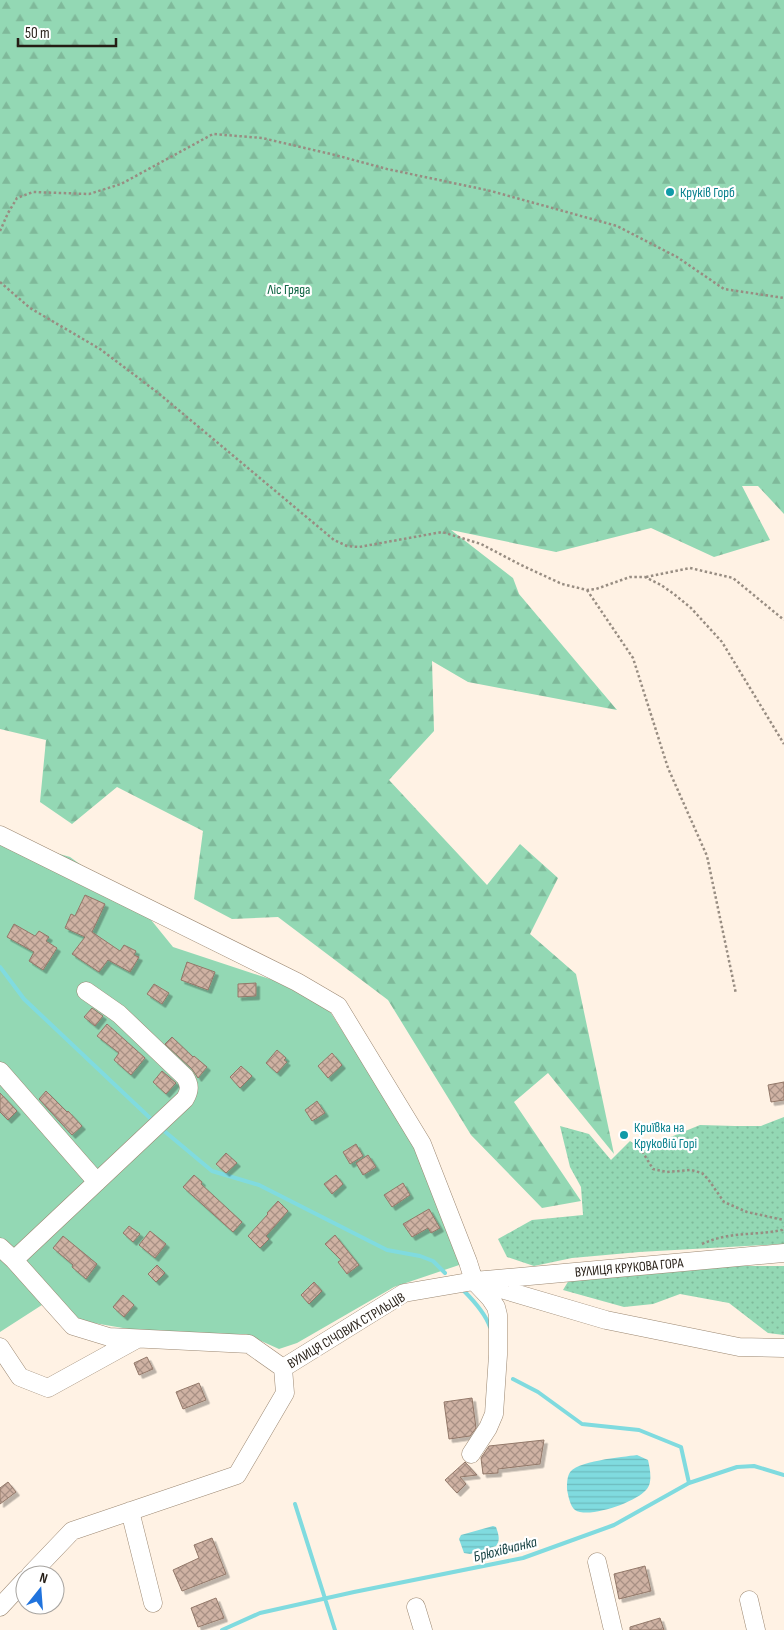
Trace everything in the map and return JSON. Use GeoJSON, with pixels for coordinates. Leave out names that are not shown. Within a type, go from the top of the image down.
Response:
{"type":"FeatureCollection","features":[{"type":"Feature","properties":{"kind":"street"},"geometry":{"type":"LineString","coordinates":[[0,836],[297,982],[338,1006],[422,1144],[474,1282],[490,1298],[498,1315],[498,1355],[494,1414],[488,1428],[471,1454]]}},
{"type":"Feature","properties":{"kind":"street"},"geometry":{"type":"LineString","coordinates":[[14,1260],[184,1099],[189,1092],[189,1084],[184,1077],[119,1014],[86,990]]}},
{"type":"Feature","properties":{"kind":"street"},"geometry":{"type":"LineString","coordinates":[[0,1071],[97,1182]]}},
{"type":"Feature","properties":{"kind":"street"},"geometry":{"type":"LineString","coordinates":[[0,1247],[73,1326],[109,1337],[249,1344],[283,1368]]}},
{"type":"Feature","properties":{"kind":"street","name":"ВУЛИЦЯ КРУКОВА ГОРА"},"geometry":{"type":"LineString","coordinates":[[474,1282],[784,1254]]}},
{"type":"Feature","properties":{"kind":"street","name":"ВУЛИЦЯ СІЧОВИХ СТРІЛЬЦІВ"},"geometry":{"type":"LineString","coordinates":[[39,1565],[72,1530],[237,1474],[285,1393],[283,1368],[404,1293],[474,1282],[606,1320],[739,1346],[784,1348]]}},
{"type":"Feature","properties":{"kind":"street"},"geometry":{"type":"LineString","coordinates":[[0,1347],[20,1377],[48,1388],[138,1339]]}},
{"type":"Feature","properties":{"kind":"street"},"geometry":{"type":"LineString","coordinates":[[130,1511],[153,1603]]}},
{"type":"Feature","properties":{"kind":"street"},"geometry":{"type":"LineString","coordinates":[[597,1562],[613,1630]]}},
{"type":"Feature","properties":{"kind":"street"},"geometry":{"type":"LineString","coordinates":[[0,1607],[15,1591]]}},
{"type":"Feature","properties":{"kind":"street"},"geometry":{"type":"LineString","coordinates":[[749,1600],[756,1630]]}},
{"type":"Feature","properties":{"kind":"street"},"geometry":{"type":"LineString","coordinates":[[416,1607],[423,1630]]}},
{"type":"Feature","properties":{"kind":"path"},"geometry":{"type":"LineString","coordinates":[[0,231],[17,198],[33,192],[89,194],[121,184],[213,134],[243,136],[262,138],[387,169],[491,191],[617,226],[677,257],[724,289],[784,298]]}},
{"type":"Feature","properties":{"kind":"path"},"geometry":{"type":"LineString","coordinates":[[0,282],[30,308],[100,349],[157,392],[334,540],[347,546],[360,547],[442,532],[481,544],[562,584],[587,590],[596,589],[630,577],[645,577],[690,568],[733,578],[784,620]]}},
{"type":"Feature","properties":{"kind":"path"},"geometry":{"type":"LineString","coordinates":[[645,577],[674,594],[691,608],[722,642],[784,744]]}},
{"type":"Feature","properties":{"kind":"path"},"geometry":{"type":"LineString","coordinates":[[587,590],[633,658],[668,768],[707,856],[736,994]]}},
{"type":"Feature","properties":{"kind":"path"},"geometry":{"type":"LineString","coordinates":[[637,1143],[653,1168],[667,1172],[691,1170],[702,1172],[724,1202],[738,1209],[784,1220]]}},
{"type":"Feature","properties":{"kind":"path"},"geometry":{"type":"LineString","coordinates":[[696,1249],[717,1238],[735,1234],[770,1233],[782,1230],[784,1227]]}},
{"type":"Feature","properties":{"kind":"green space","name":"Ліс Гряда"},"geometry":{"type":"Polygon","coordinates":[[[0,0],[784,0],[784,514],[758,486],[742,486],[770,540],[714,557],[651,528],[556,552],[451,530],[513,578],[519,594],[617,710],[468,682],[432,661],[434,731],[389,780],[487,885],[520,844],[558,878],[530,934],[576,974],[614,1154],[548,1073],[514,1102],[581,1201],[542,1208],[471,1135],[388,1000],[278,917],[232,919],[194,899],[203,831],[117,787],[72,824],[40,802],[46,740],[0,729],[0,0]]]}},
{"type":"Feature","properties":{"kind":"green space"},"geometry":{"type":"Polygon","coordinates":[[[0,837],[70,857],[143,910],[173,947],[291,986],[329,1010],[416,1147],[468,1262],[394,1287],[297,1343],[279,1349],[246,1334],[164,1335],[82,1321],[45,1303],[0,1332],[0,837]]]}},
{"type":"Feature","properties":{"kind":"green space"},"geometry":{"type":"Polygon","coordinates":[[[784,1117],[784,1244],[639,1252],[572,1258],[534,1266],[507,1257],[498,1239],[532,1220],[583,1215],[581,1187],[570,1167],[560,1126],[589,1134],[611,1160],[630,1141],[639,1147],[661,1141],[700,1125],[761,1126],[784,1117]]]}},
{"type":"Feature","properties":{"kind":"green space"},"geometry":{"type":"Polygon","coordinates":[[[724,1266],[784,1266],[784,1335],[768,1333],[729,1303],[680,1294],[653,1304],[624,1307],[563,1290],[569,1280],[724,1266]]]}},
{"type":"Feature","properties":{"kind":"water"},"geometry":{"type":"Polygon","coordinates":[[[637,1455],[648,1460],[650,1472],[650,1484],[641,1495],[623,1504],[601,1511],[582,1512],[573,1508],[567,1489],[567,1482],[569,1474],[573,1470],[600,1460],[637,1455]]]}},
{"type":"Feature","properties":{"kind":"water"},"geometry":{"type":"Polygon","coordinates":[[[493,1526],[496,1527],[499,1536],[496,1546],[470,1554],[464,1553],[459,1539],[461,1535],[493,1526]]]}},
{"type":"Feature","properties":{"kind":"building"},"geometry":{"type":"Polygon","coordinates":[[[85,895],[105,904],[92,932],[120,951],[124,945],[136,951],[134,955],[139,957],[130,972],[108,960],[99,972],[72,954],[85,937],[65,928],[71,914],[75,916],[85,895]]]}},
{"type":"Feature","properties":{"kind":"building"},"geometry":{"type":"Polygon","coordinates":[[[14,924],[35,936],[39,931],[49,937],[46,941],[57,948],[43,970],[29,961],[34,952],[7,937],[14,924]]]}},
{"type":"Feature","properties":{"kind":"building"},"geometry":{"type":"Polygon","coordinates":[[[187,962],[215,972],[208,990],[181,980],[187,962]]]}},
{"type":"Feature","properties":{"kind":"building"},"geometry":{"type":"Polygon","coordinates":[[[256,983],[256,996],[238,997],[238,984],[256,983]]]}},
{"type":"Feature","properties":{"kind":"building"},"geometry":{"type":"Polygon","coordinates":[[[154,984],[169,993],[162,1004],[147,994],[154,984]]]}},
{"type":"Feature","properties":{"kind":"building"},"geometry":{"type":"Polygon","coordinates":[[[92,1008],[103,1016],[95,1026],[84,1017],[92,1008]]]}},
{"type":"Feature","properties":{"kind":"building"},"geometry":{"type":"Polygon","coordinates":[[[107,1024],[145,1058],[131,1075],[114,1060],[119,1053],[97,1036],[107,1024]]]}},
{"type":"Feature","properties":{"kind":"building"},"geometry":{"type":"Polygon","coordinates":[[[172,1037],[193,1057],[207,1067],[198,1078],[192,1069],[165,1044],[172,1037]]]}},
{"type":"Feature","properties":{"kind":"building"},"geometry":{"type":"Polygon","coordinates":[[[277,1050],[286,1058],[284,1060],[287,1062],[277,1073],[266,1063],[277,1050]]]}},
{"type":"Feature","properties":{"kind":"building"},"geometry":{"type":"Polygon","coordinates":[[[332,1053],[342,1065],[328,1078],[318,1066],[332,1053]]]}},
{"type":"Feature","properties":{"kind":"building"},"geometry":{"type":"Polygon","coordinates":[[[241,1066],[252,1076],[240,1088],[230,1077],[241,1066]]]}},
{"type":"Feature","properties":{"kind":"building"},"geometry":{"type":"Polygon","coordinates":[[[162,1071],[176,1083],[166,1094],[153,1082],[162,1071]]]}},
{"type":"Feature","properties":{"kind":"building"},"geometry":{"type":"Polygon","coordinates":[[[784,1082],[784,1100],[771,1102],[768,1085],[784,1082]]]}},
{"type":"Feature","properties":{"kind":"building"},"geometry":{"type":"Polygon","coordinates":[[[46,1091],[82,1126],[72,1135],[39,1099],[46,1091]]]}},
{"type":"Feature","properties":{"kind":"building"},"geometry":{"type":"Polygon","coordinates":[[[0,1093],[17,1111],[8,1120],[0,1112],[0,1093]]]}},
{"type":"Feature","properties":{"kind":"building"},"geometry":{"type":"Polygon","coordinates":[[[317,1101],[325,1113],[312,1121],[305,1110],[317,1101]]]}},
{"type":"Feature","properties":{"kind":"building"},"geometry":{"type":"Polygon","coordinates":[[[356,1144],[363,1156],[350,1164],[343,1152],[356,1144]]]}},
{"type":"Feature","properties":{"kind":"building"},"geometry":{"type":"Polygon","coordinates":[[[226,1153],[237,1163],[226,1173],[216,1164],[226,1153]]]}},
{"type":"Feature","properties":{"kind":"building"},"geometry":{"type":"Polygon","coordinates":[[[368,1155],[376,1167],[363,1175],[356,1163],[368,1155]]]}},
{"type":"Feature","properties":{"kind":"building"},"geometry":{"type":"Polygon","coordinates":[[[194,1175],[202,1182],[201,1184],[242,1222],[233,1232],[183,1187],[194,1175]]]}},
{"type":"Feature","properties":{"kind":"building"},"geometry":{"type":"Polygon","coordinates":[[[336,1175],[343,1184],[332,1194],[324,1184],[336,1175]]]}},
{"type":"Feature","properties":{"kind":"building"},"geometry":{"type":"Polygon","coordinates":[[[403,1183],[410,1195],[392,1207],[384,1195],[403,1183]]]}},
{"type":"Feature","properties":{"kind":"building"},"geometry":{"type":"Polygon","coordinates":[[[278,1201],[288,1211],[266,1236],[269,1239],[260,1248],[248,1236],[278,1201]]]}},
{"type":"Feature","properties":{"kind":"building"},"geometry":{"type":"Polygon","coordinates":[[[429,1209],[440,1228],[431,1233],[428,1228],[412,1237],[403,1224],[429,1209]]]}},
{"type":"Feature","properties":{"kind":"building"},"geometry":{"type":"Polygon","coordinates":[[[129,1226],[140,1234],[133,1242],[123,1233],[129,1226]]]}},
{"type":"Feature","properties":{"kind":"building"},"geometry":{"type":"Polygon","coordinates":[[[150,1231],[166,1244],[155,1258],[139,1245],[150,1231]]]}},
{"type":"Feature","properties":{"kind":"building"},"geometry":{"type":"Polygon","coordinates":[[[335,1235],[359,1265],[347,1274],[338,1262],[341,1260],[325,1244],[335,1235]]]}},
{"type":"Feature","properties":{"kind":"building"},"geometry":{"type":"Polygon","coordinates":[[[63,1236],[97,1264],[86,1279],[53,1248],[63,1236]]]}},
{"type":"Feature","properties":{"kind":"building"},"geometry":{"type":"Polygon","coordinates":[[[157,1265],[165,1273],[156,1282],[148,1274],[157,1265]]]}},
{"type":"Feature","properties":{"kind":"building"},"geometry":{"type":"Polygon","coordinates":[[[314,1282],[322,1291],[309,1304],[301,1295],[314,1282]]]}},
{"type":"Feature","properties":{"kind":"building"},"geometry":{"type":"Polygon","coordinates":[[[123,1295],[134,1305],[124,1317],[113,1307],[123,1295]]]}},
{"type":"Feature","properties":{"kind":"building"},"geometry":{"type":"Polygon","coordinates":[[[147,1357],[153,1369],[139,1375],[134,1363],[147,1357]]]}},
{"type":"Feature","properties":{"kind":"building"},"geometry":{"type":"Polygon","coordinates":[[[199,1383],[206,1400],[183,1409],[176,1392],[199,1383]]]}},
{"type":"Feature","properties":{"kind":"building"},"geometry":{"type":"Polygon","coordinates":[[[472,1398],[476,1428],[470,1436],[449,1439],[444,1402],[472,1398]]]}},
{"type":"Feature","properties":{"kind":"building"},"geometry":{"type":"Polygon","coordinates":[[[544,1440],[540,1464],[498,1469],[498,1473],[483,1474],[481,1458],[489,1446],[544,1440]]]}},
{"type":"Feature","properties":{"kind":"building"},"geometry":{"type":"Polygon","coordinates":[[[465,1462],[477,1475],[460,1477],[466,1484],[457,1493],[445,1480],[465,1462]]]}},
{"type":"Feature","properties":{"kind":"building"},"geometry":{"type":"Polygon","coordinates":[[[8,1482],[16,1492],[0,1504],[0,1488],[8,1482]]]}},
{"type":"Feature","properties":{"kind":"building"},"geometry":{"type":"Polygon","coordinates":[[[212,1538],[226,1574],[182,1591],[173,1570],[199,1558],[194,1545],[212,1538]]]}},
{"type":"Feature","properties":{"kind":"building"},"geometry":{"type":"Polygon","coordinates":[[[645,1566],[651,1591],[619,1599],[614,1574],[645,1566]]]}},
{"type":"Feature","properties":{"kind":"building"},"geometry":{"type":"Polygon","coordinates":[[[216,1598],[224,1618],[198,1627],[191,1608],[216,1598]]]}},
{"type":"Feature","properties":{"kind":"building"},"geometry":{"type":"Polygon","coordinates":[[[660,1618],[664,1630],[630,1630],[630,1627],[660,1618]]]}},
{"type":"Feature","properties":{"kind":"waterway"},"geometry":{"type":"LineString","coordinates":[[0,967],[24,999],[150,1118]]}},
{"type":"Feature","properties":{"kind":"waterway"},"geometry":{"type":"LineString","coordinates":[[163,1130],[212,1171],[259,1185],[387,1250],[420,1256],[433,1261],[445,1273]]}},
{"type":"Feature","properties":{"kind":"waterway"},"geometry":{"type":"LineString","coordinates":[[464,1291],[482,1312],[490,1327]]}},
{"type":"Feature","properties":{"kind":"waterway"},"geometry":{"type":"LineString","coordinates":[[513,1379],[538,1392],[582,1424],[639,1430],[681,1447],[689,1483]]}},
{"type":"Feature","properties":{"kind":"waterway","name":"Брюхівчанка"},"geometry":{"type":"LineString","coordinates":[[222,1630],[260,1613],[523,1558],[614,1525],[689,1483],[737,1467],[754,1466],[784,1475]]}},
{"type":"Feature","properties":{"kind":"waterway"},"geometry":{"type":"LineString","coordinates":[[295,1504],[335,1630]]}},
{"type":"Feature","properties":{"kind":"place","name":"Круків Горб"},"geometry":{"type":"Point","coordinates":[670,192]}},
{"type":"Feature","properties":{"kind":"place","name":"Криївка на Круковій Горі"},"geometry":{"type":"Point","coordinates":[624,1135]}}]}
